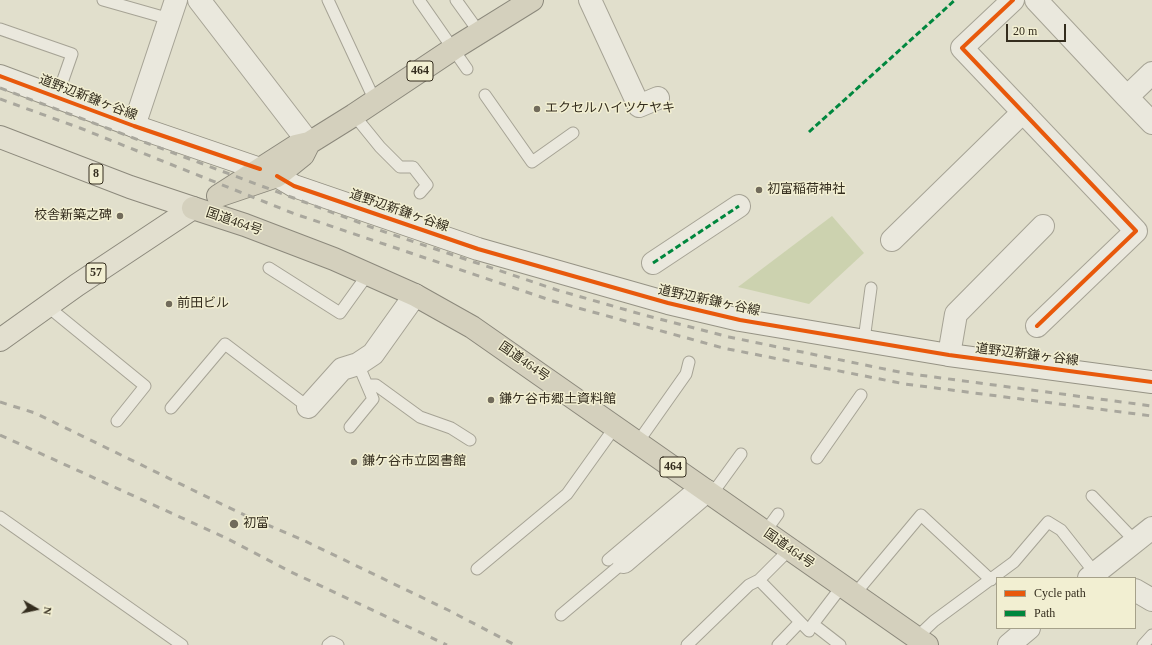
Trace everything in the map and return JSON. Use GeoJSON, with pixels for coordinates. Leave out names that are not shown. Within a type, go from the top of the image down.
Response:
{"type":"FeatureCollection","features":[{"type":"Feature","properties":{"kind":"highway","name":"国道464号"},"geometry":{"type":"LineString","coordinates":[[193,208],[303,155],[309,143],[453,49],[532,0]]}},
{"type":"Feature","properties":{"kind":"highway","name":"国道464号"},"geometry":{"type":"LineString","coordinates":[[193,208],[246,225],[368,274],[415,295],[472,327],[848,590],[918,643]]}},
{"type":"Feature","properties":{"kind":"main road","name":"8"},"geometry":{"type":"LineString","coordinates":[[0,137],[130,187],[193,208]]}},
{"type":"Feature","properties":{"kind":"main road","name":"57"},"geometry":{"type":"LineString","coordinates":[[0,340],[47,306],[193,208]]}},
{"type":"Feature","properties":{"kind":"street"},"geometry":{"type":"LineString","coordinates":[[199,0],[309,143]]}},
{"type":"Feature","properties":{"kind":"street"},"geometry":{"type":"LineString","coordinates":[[590,0],[640,106],[658,98]]}},
{"type":"Feature","properties":{"kind":"street"},"geometry":{"type":"LineString","coordinates":[[1013,0],[962,48],[1136,231],[1037,326]]}},
{"type":"Feature","properties":{"kind":"street"},"geometry":{"type":"LineString","coordinates":[[1036,0],[1152,123]]}},
{"type":"Feature","properties":{"kind":"street"},"geometry":{"type":"LineString","coordinates":[[134,126],[173,10]]}},
{"type":"Feature","properties":{"kind":"street"},"geometry":{"type":"LineString","coordinates":[[1127,96],[1152,73]]}},
{"type":"Feature","properties":{"kind":"street","name":"道野辺新鎌ヶ谷線"},"geometry":{"type":"LineString","coordinates":[[0,76],[134,126],[269,172],[294,186],[478,249],[643,297],[740,320],[949,355],[1152,382]]}},
{"type":"Feature","properties":{"kind":"street"},"geometry":{"type":"LineString","coordinates":[[892,240],[1023,112]]}},
{"type":"Feature","properties":{"kind":"street"},"geometry":{"type":"LineString","coordinates":[[654,263],[739,206]]}},
{"type":"Feature","properties":{"kind":"street"},"geometry":{"type":"LineString","coordinates":[[949,355],[956,314],[1043,226]]}},
{"type":"Feature","properties":{"kind":"street"},"geometry":{"type":"LineString","coordinates":[[308,407],[342,369],[358,364],[373,354],[415,295]]}},
{"type":"Feature","properties":{"kind":"street"},"geometry":{"type":"LineString","coordinates":[[616,561],[706,490]]}},
{"type":"Feature","properties":{"kind":"street"},"geometry":{"type":"LineString","coordinates":[[1099,574],[1135,541],[1152,528]]}},
{"type":"Feature","properties":{"kind":"street"},"geometry":{"type":"LineString","coordinates":[[1136,591],[1152,600]]}},
{"type":"Feature","properties":{"kind":"street"},"geometry":{"type":"LineString","coordinates":[[1009,645],[1028,629]]}},
{"type":"Feature","properties":{"kind":"lane"},"geometry":{"type":"LineString","coordinates":[[103,0],[173,10]]}},
{"type":"Feature","properties":{"kind":"lane"},"geometry":{"type":"LineString","coordinates":[[328,0],[375,101]]}},
{"type":"Feature","properties":{"kind":"lane"},"geometry":{"type":"LineString","coordinates":[[419,0],[467,69]]}},
{"type":"Feature","properties":{"kind":"lane"},"geometry":{"type":"LineString","coordinates":[[456,0],[480,32]]}},
{"type":"Feature","properties":{"kind":"lane"},"geometry":{"type":"LineString","coordinates":[[0,28],[72,54],[56,97]]}},
{"type":"Feature","properties":{"kind":"lane"},"geometry":{"type":"LineString","coordinates":[[485,95],[532,162],[573,133]]}},
{"type":"Feature","properties":{"kind":"lane"},"geometry":{"type":"LineString","coordinates":[[354,115],[380,147],[400,167],[413,166],[427,185],[420,193]]}},
{"type":"Feature","properties":{"kind":"lane"},"geometry":{"type":"LineString","coordinates":[[269,268],[340,313],[368,274]]}},
{"type":"Feature","properties":{"kind":"lane"},"geometry":{"type":"LineString","coordinates":[[864,340],[871,288]]}},
{"type":"Feature","properties":{"kind":"lane"},"geometry":{"type":"LineString","coordinates":[[47,306],[145,386],[117,421]]}},
{"type":"Feature","properties":{"kind":"lane"},"geometry":{"type":"LineString","coordinates":[[171,408],[225,344],[308,407]]}},
{"type":"Feature","properties":{"kind":"lane"},"geometry":{"type":"LineString","coordinates":[[638,442],[686,374],[689,362]]}},
{"type":"Feature","properties":{"kind":"lane"},"geometry":{"type":"LineString","coordinates":[[350,427],[373,399],[358,364]]}},
{"type":"Feature","properties":{"kind":"lane"},"geometry":{"type":"LineString","coordinates":[[367,385],[376,385],[420,417],[452,428],[470,440]]}},
{"type":"Feature","properties":{"kind":"lane"},"geometry":{"type":"LineString","coordinates":[[817,458],[861,395]]}},
{"type":"Feature","properties":{"kind":"lane"},"geometry":{"type":"LineString","coordinates":[[477,569],[567,494],[615,427]]}},
{"type":"Feature","properties":{"kind":"lane"},"geometry":{"type":"LineString","coordinates":[[706,490],[741,454]]}},
{"type":"Feature","properties":{"kind":"lane"},"geometry":{"type":"LineString","coordinates":[[1092,496],[1135,541]]}},
{"type":"Feature","properties":{"kind":"lane"},"geometry":{"type":"LineString","coordinates":[[765,532],[778,514]]}},
{"type":"Feature","properties":{"kind":"lane"},"geometry":{"type":"LineString","coordinates":[[840,645],[813,624],[921,515],[991,580]]}},
{"type":"Feature","properties":{"kind":"lane"},"geometry":{"type":"LineString","coordinates":[[0,517],[182,645]]}},
{"type":"Feature","properties":{"kind":"lane"},"geometry":{"type":"LineString","coordinates":[[918,643],[934,621],[1014,562],[1048,522],[1061,530],[1099,574]]}},
{"type":"Feature","properties":{"kind":"lane"},"geometry":{"type":"LineString","coordinates":[[687,645],[749,586],[759,580],[790,549]]}},
{"type":"Feature","properties":{"kind":"lane"},"geometry":{"type":"LineString","coordinates":[[561,615],[616,561]]}},
{"type":"Feature","properties":{"kind":"lane"},"geometry":{"type":"LineString","coordinates":[[759,580],[809,631]]}},
{"type":"Feature","properties":{"kind":"lane"},"geometry":{"type":"LineString","coordinates":[[778,645],[800,622]]}},
{"type":"Feature","properties":{"kind":"lane"},"geometry":{"type":"LineString","coordinates":[[1143,645],[1152,635]]}},
{"type":"Feature","properties":{"kind":"lane"},"geometry":{"type":"LineString","coordinates":[[328,645],[332,642],[338,645]]}},
{"type":"Feature","properties":{"kind":"green space"},"geometry":{"type":"Polygon","coordinates":[[[832,216],[864,253],[809,304],[738,287],[832,216]]]}},
{"type":"Feature","properties":{"kind":"railway"},"geometry":{"type":"LineString","coordinates":[[0,88],[379,230],[557,290],[644,315],[729,337],[904,373],[1152,406]]}},
{"type":"Feature","properties":{"kind":"railway"},"geometry":{"type":"LineString","coordinates":[[0,99],[80,128],[295,214],[553,301],[723,348],[905,384],[1152,416]]}},
{"type":"Feature","properties":{"kind":"railway"},"geometry":{"type":"LineString","coordinates":[[0,402],[35,413],[240,513],[305,541],[448,610],[515,645]]}},
{"type":"Feature","properties":{"kind":"railway"},"geometry":{"type":"LineString","coordinates":[[0,435],[226,538],[289,571],[447,645]]}},
{"type":"Feature","properties":{"kind":"marked path"},"geometry":{"type":"LineString","coordinates":[[809,132],[955,0]]}},
{"type":"Feature","properties":{"kind":"marked path"},"geometry":{"type":"LineString","coordinates":[[653,263],[739,206]]}},
{"type":"Feature","properties":{"kind":"cycle path"},"geometry":{"type":"LineString","coordinates":[[1013,0],[962,48],[1136,231],[1037,326]]}},
{"type":"Feature","properties":{"kind":"cycle path"},"geometry":{"type":"LineString","coordinates":[[0,76],[134,126],[260,169]]}},
{"type":"Feature","properties":{"kind":"cycle path"},"geometry":{"type":"LineString","coordinates":[[277,176],[294,186],[478,249],[668,303],[740,320],[949,355],[1152,382]]}},
{"type":"Feature","properties":{"kind":"place","name":"エクセルハイツケヤキ"},"geometry":{"type":"Point","coordinates":[537,109]}},
{"type":"Feature","properties":{"kind":"place","name":"初富稲荷神社"},"geometry":{"type":"Point","coordinates":[759,190]}},
{"type":"Feature","properties":{"kind":"place","name":"校舎新築之碑"},"geometry":{"type":"Point","coordinates":[120,216]}},
{"type":"Feature","properties":{"kind":"place","name":"前田ビル"},"geometry":{"type":"Point","coordinates":[169,304]}},
{"type":"Feature","properties":{"kind":"place","name":"鎌ケ谷市郷土資料館"},"geometry":{"type":"Point","coordinates":[491,400]}},
{"type":"Feature","properties":{"kind":"place","name":"鎌ケ谷市立図書館"},"geometry":{"type":"Point","coordinates":[354,462]}},
{"type":"Feature","properties":{"kind":"place","name":"初富"},"geometry":{"type":"Point","coordinates":[234,524]}}]}
